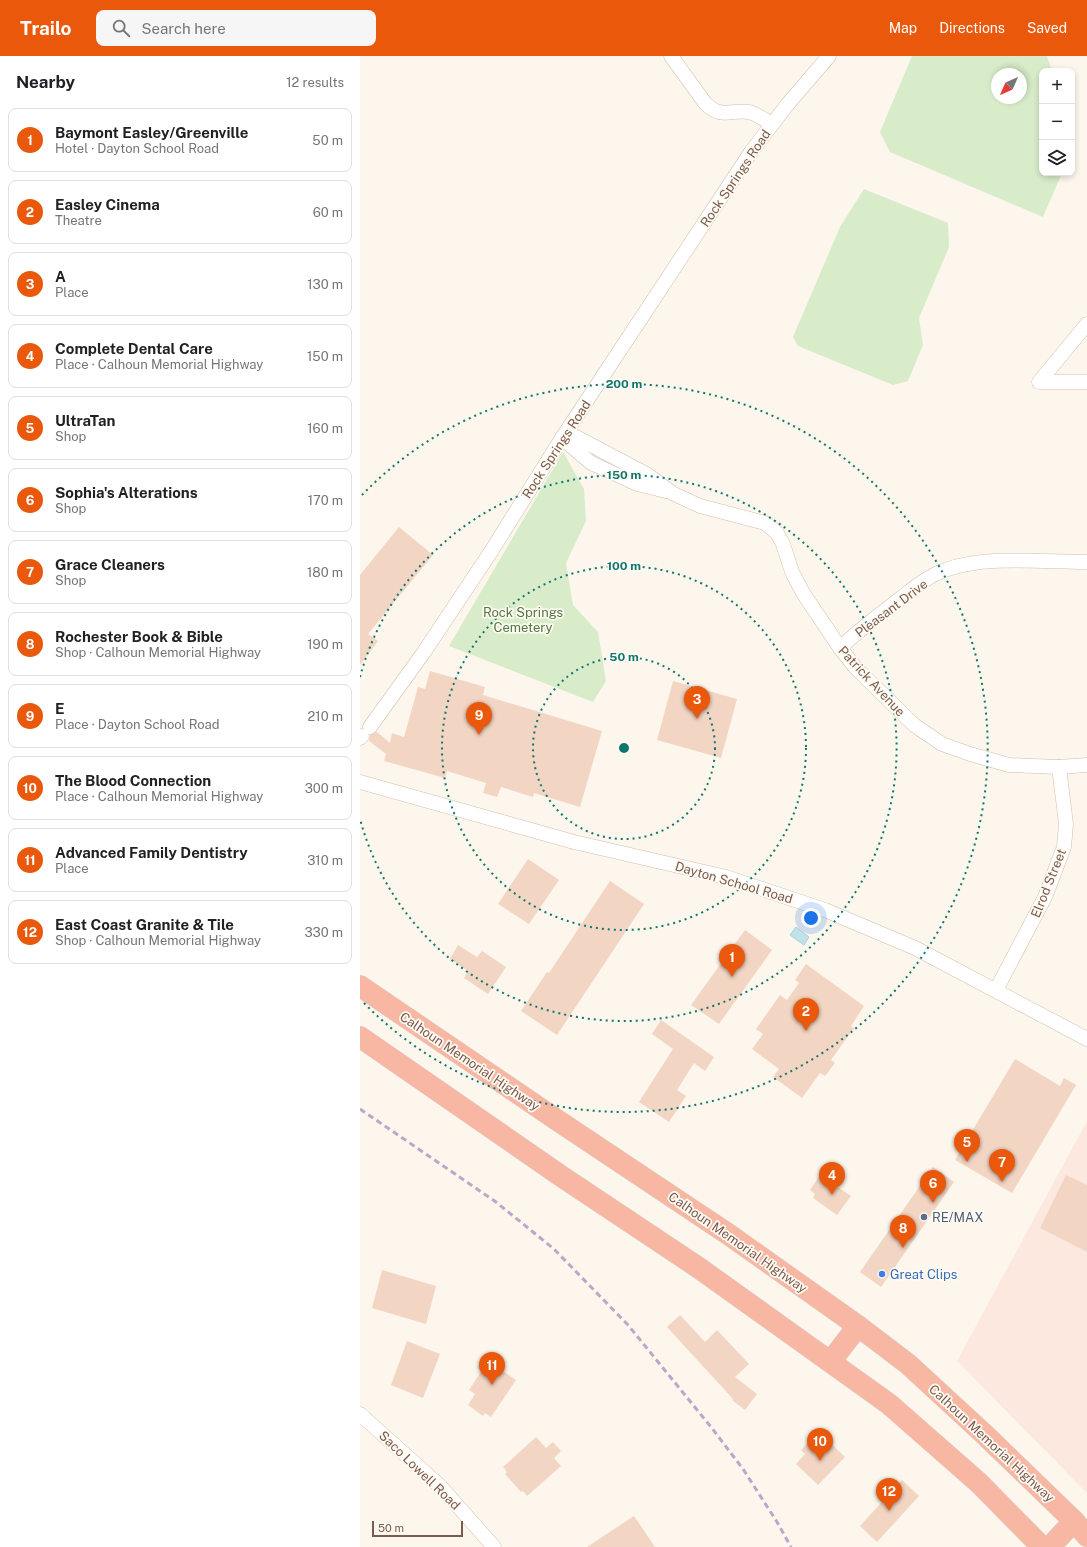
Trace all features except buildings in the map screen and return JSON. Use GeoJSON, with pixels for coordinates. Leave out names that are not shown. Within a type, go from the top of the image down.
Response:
{"type":"FeatureCollection","features":[{"type":"Feature","properties":{"kind":"highway","name":"Calhoun Memorial Highway"},"geometry":{"type":"LineString","coordinates":[[360,986],[728,1234],[858,1326],[908,1364],[984,1434],[1081,1528]]}},
{"type":"Feature","properties":{"kind":"highway"},"geometry":{"type":"LineString","coordinates":[[360,1037],[561,1176],[699,1268],[831,1361],[889,1404],[979,1483],[1042,1547]]}},
{"type":"Feature","properties":{"kind":"highway"},"geometry":{"type":"LineString","coordinates":[[831,1361],[858,1326]]}},
{"type":"Feature","properties":{"kind":"highway"},"geometry":{"type":"LineString","coordinates":[[1050,1547],[1081,1528]]}},
{"type":"Feature","properties":{"kind":"street"},"geometry":{"type":"LineString","coordinates":[[671,56],[710,108],[728,114],[750,112],[772,124]]}},
{"type":"Feature","properties":{"kind":"street","name":"Rock Springs Road"},"geometry":{"type":"LineString","coordinates":[[364,734],[424,652],[492,550],[562,438],[751,152],[772,124],[829,56]]}},
{"type":"Feature","properties":{"kind":"street"},"geometry":{"type":"LineString","coordinates":[[1087,324],[1039,382],[1087,382]]}},
{"type":"Feature","properties":{"kind":"street","name":"Patrick Avenue"},"geometry":{"type":"LineString","coordinates":[[562,438],[576,437],[648,475],[672,493],[700,506],[765,523],[777,533],[792,572],[803,593],[840,648],[855,667],[914,725],[942,744],[1008,765],[1059,767],[1087,765]]}},
{"type":"Feature","properties":{"kind":"street","name":"Pleasant Drive"},"geometry":{"type":"LineString","coordinates":[[840,648],[867,624],[922,582],[944,570],[979,562],[1087,562]]}},
{"type":"Feature","properties":{"kind":"street","name":"Elrod Street"},"geometry":{"type":"LineString","coordinates":[[996,990],[1045,897],[1064,847],[1066,824],[1059,767]]}},
{"type":"Feature","properties":{"kind":"street","name":"Dayton School Road"},"geometry":{"type":"LineString","coordinates":[[360,782],[531,830],[726,877],[825,910],[908,945],[1087,1039]]}},
{"type":"Feature","properties":{"kind":"street","name":"Saco Lowell Road"},"geometry":{"type":"LineString","coordinates":[[360,1414],[440,1486],[494,1547]]}},
{"type":"Feature","properties":{"kind":"shaded area"},"geometry":{"type":"Polygon","coordinates":[[[1087,1121],[1087,1493],[957,1361],[1087,1121]]]}},
{"type":"Feature","properties":{"kind":"green space"},"geometry":{"type":"Polygon","coordinates":[[[912,56],[1047,56],[1051,68],[1039,68],[1039,176],[1061,176],[1043,217],[890,152],[880,132],[912,56]]]}},
{"type":"Feature","properties":{"kind":"green space"},"geometry":{"type":"Polygon","coordinates":[[[864,189],[948,223],[949,247],[919,318],[923,345],[908,381],[893,385],[798,346],[793,337],[840,227],[864,189]]]}},
{"type":"Feature","properties":{"kind":"green space","name":"Rock Springs Cemetery"},"geometry":{"type":"Polygon","coordinates":[[[563,452],[584,489],[586,521],[566,563],[573,605],[598,632],[606,681],[593,702],[449,646],[563,452]]]}},
{"type":"Feature","properties":{"kind":"water"},"geometry":{"type":"Polygon","coordinates":[[[796,927],[809,937],[804,945],[790,935],[796,927]]]}},
{"type":"Feature","properties":{"kind":"railway"},"geometry":{"type":"LineString","coordinates":[[360,1109],[496,1202],[554,1249],[628,1325],[711,1427],[743,1469],[791,1547]]}},
{"type":"Feature","properties":{"kind":"place","name":"A"},"geometry":{"type":"Point","coordinates":[697,719]}},
{"type":"Feature","properties":{"kind":"place","name":"E"},"geometry":{"type":"Point","coordinates":[479,735]}},
{"type":"Feature","properties":{"kind":"place","name":"Baymont Easley/Greenville"},"geometry":{"type":"Point","coordinates":[732,977]}},
{"type":"Feature","properties":{"kind":"place","name":"Easley Cinema"},"geometry":{"type":"Point","coordinates":[806,1031]}},
{"type":"Feature","properties":{"kind":"place","name":"UltraTan"},"geometry":{"type":"Point","coordinates":[967,1162]}},
{"type":"Feature","properties":{"kind":"place","name":"Grace Cleaners"},"geometry":{"type":"Point","coordinates":[1002,1182]}},
{"type":"Feature","properties":{"kind":"place","name":"Complete Dental Care"},"geometry":{"type":"Point","coordinates":[832,1195]}},
{"type":"Feature","properties":{"kind":"place","name":"Sophia's Alterations"},"geometry":{"type":"Point","coordinates":[933,1203]}},
{"type":"Feature","properties":{"kind":"place","name":"RE/MAX"},"geometry":{"type":"Point","coordinates":[924,1217]}},
{"type":"Feature","properties":{"kind":"place","name":"Rochester Book & Bible"},"geometry":{"type":"Point","coordinates":[903,1248]}},
{"type":"Feature","properties":{"kind":"place","name":"Great Clips"},"geometry":{"type":"Point","coordinates":[882,1274]}},
{"type":"Feature","properties":{"kind":"place","name":"Advanced Family Dentistry"},"geometry":{"type":"Point","coordinates":[492,1385]}},
{"type":"Feature","properties":{"kind":"place","name":"The Blood Connection"},"geometry":{"type":"Point","coordinates":[820,1461]}},
{"type":"Feature","properties":{"kind":"place","name":"East Coast Granite & Tile"},"geometry":{"type":"Point","coordinates":[889,1511]}}]}
